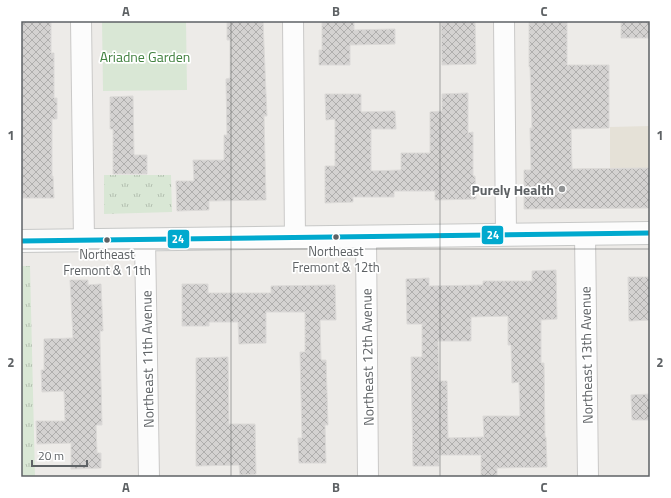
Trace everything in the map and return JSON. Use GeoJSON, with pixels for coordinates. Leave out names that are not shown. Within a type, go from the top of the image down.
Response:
{"type":"FeatureCollection","features":[{"type":"Feature","properties":{"kind":"main road"},"geometry":{"type":"LineString","coordinates":[[21,241],[650,233]]}},
{"type":"Feature","properties":{"kind":"street"},"geometry":{"type":"LineString","coordinates":[[81,21],[84,240]]}},
{"type":"Feature","properties":{"kind":"street"},"geometry":{"type":"LineString","coordinates":[[293,21],[295,238]]}},
{"type":"Feature","properties":{"kind":"street"},"geometry":{"type":"LineString","coordinates":[[504,21],[506,235]]}},
{"type":"Feature","properties":{"kind":"street","name":"Northeast 13th Avenue"},"geometry":{"type":"LineString","coordinates":[[585,234],[588,477]]}},
{"type":"Feature","properties":{"kind":"street","name":"Northeast 12th Avenue"},"geometry":{"type":"LineString","coordinates":[[366,237],[368,477]]}},
{"type":"Feature","properties":{"kind":"street","name":"Northeast 11th Avenue"},"geometry":{"type":"LineString","coordinates":[[145,240],[148,477]]}},
{"type":"Feature","properties":{"kind":"shaded area"},"geometry":{"type":"Polygon","coordinates":[[[650,126],[650,206],[526,208],[526,170],[610,168],[610,127],[650,126]]]}},
{"type":"Feature","properties":{"kind":"green space","name":"Ariadne Garden"},"geometry":{"type":"Polygon","coordinates":[[[102,21],[186,21],[187,90],[103,91],[102,21]]]}},
{"type":"Feature","properties":{"kind":"green space"},"geometry":{"type":"Polygon","coordinates":[[[104,175],[171,175],[172,212],[104,214],[104,175]]]}},
{"type":"Feature","properties":{"kind":"green space"},"geometry":{"type":"Polygon","coordinates":[[[21,266],[30,266],[35,477],[21,477],[21,266]]]}},
{"type":"Feature","properties":{"kind":"building"},"geometry":{"type":"Polygon","coordinates":[[[21,21],[51,21],[51,53],[54,53],[54,98],[57,98],[57,119],[52,119],[52,176],[54,198],[21,198],[21,21]]]}},
{"type":"Feature","properties":{"kind":"building"},"geometry":{"type":"Polygon","coordinates":[[[227,21],[263,21],[267,116],[264,116],[266,200],[209,201],[209,210],[177,211],[176,181],[194,181],[193,160],[224,160],[224,135],[227,135],[226,79],[230,78],[230,40],[227,40],[227,21]]]}},
{"type":"Feature","properties":{"kind":"building"},"geometry":{"type":"Polygon","coordinates":[[[322,21],[354,21],[354,30],[395,29],[395,44],[350,45],[350,65],[319,65],[319,50],[322,50],[322,21]]]}},
{"type":"Feature","properties":{"kind":"building"},"geometry":{"type":"Polygon","coordinates":[[[441,21],[475,21],[476,64],[442,65],[441,21]]]}},
{"type":"Feature","properties":{"kind":"building"},"geometry":{"type":"Polygon","coordinates":[[[529,21],[567,21],[567,65],[609,65],[609,128],[571,129],[572,169],[650,168],[650,208],[524,209],[524,170],[531,170],[530,128],[532,128],[529,67],[529,21]]]}},
{"type":"Feature","properties":{"kind":"building"},"geometry":{"type":"Polygon","coordinates":[[[621,21],[650,21],[650,38],[621,38],[621,21]]]}},
{"type":"Feature","properties":{"kind":"building"},"geometry":{"type":"Polygon","coordinates":[[[468,93],[468,133],[473,132],[473,176],[475,176],[476,199],[435,200],[435,191],[394,191],[394,197],[353,197],[353,202],[325,203],[325,166],[335,166],[335,119],[326,120],[325,94],[361,94],[361,112],[395,111],[396,129],[371,129],[371,171],[401,170],[401,153],[430,153],[430,112],[442,111],[442,94],[468,93]]]}},
{"type":"Feature","properties":{"kind":"building"},"geometry":{"type":"Polygon","coordinates":[[[133,96],[134,155],[147,155],[147,174],[113,174],[113,129],[110,129],[110,97],[133,96]]]}},
{"type":"Feature","properties":{"kind":"building"},"geometry":{"type":"Polygon","coordinates":[[[556,270],[557,319],[541,320],[541,363],[544,363],[547,467],[497,468],[497,477],[481,477],[481,455],[439,455],[439,466],[413,466],[411,357],[422,357],[422,324],[407,324],[406,279],[429,278],[429,286],[483,285],[483,281],[532,281],[532,271],[556,270]],[[508,316],[471,317],[471,341],[438,341],[439,381],[447,381],[448,438],[484,437],[483,416],[520,416],[519,382],[512,383],[511,345],[508,345],[508,316]]]}},
{"type":"Feature","properties":{"kind":"building"},"geometry":{"type":"Polygon","coordinates":[[[628,277],[650,277],[650,320],[629,321],[628,277]]]}},
{"type":"Feature","properties":{"kind":"building"},"geometry":{"type":"Polygon","coordinates":[[[70,280],[88,280],[88,285],[101,284],[103,331],[100,331],[102,425],[96,425],[97,453],[101,453],[101,468],[71,469],[71,443],[37,444],[36,421],[65,421],[64,391],[42,392],[41,370],[44,370],[44,339],[73,338],[70,280]]]}},
{"type":"Feature","properties":{"kind":"building"},"geometry":{"type":"Polygon","coordinates":[[[182,284],[208,284],[208,293],[271,293],[271,286],[335,285],[336,320],[320,320],[321,360],[326,360],[328,425],[325,425],[326,463],[299,463],[298,438],[302,438],[300,352],[305,352],[305,312],[266,312],[266,343],[239,344],[238,322],[209,322],[209,326],[182,326],[182,284]]]}},
{"type":"Feature","properties":{"kind":"building"},"geometry":{"type":"Polygon","coordinates":[[[228,357],[229,424],[255,424],[256,474],[240,475],[239,465],[196,466],[196,358],[228,357]]]}},
{"type":"Feature","properties":{"kind":"building"},"geometry":{"type":"Polygon","coordinates":[[[650,394],[650,420],[632,420],[631,395],[650,394]]]}},
{"type":"Feature","properties":{"kind":"transit line","name":"24"},"geometry":{"type":"LineString","coordinates":[[21,241],[650,233]]}},
{"type":"Feature","properties":{"kind":"place","name":"Purely Health"},"geometry":{"type":"Point","coordinates":[562,189]}},
{"type":"Feature","properties":{"kind":"place","name":"Northeast Fremont & 12th"},"geometry":{"type":"Point","coordinates":[336,237]}},
{"type":"Feature","properties":{"kind":"place","name":"Northeast Fremont & 11th"},"geometry":{"type":"Point","coordinates":[107,240]}}]}
